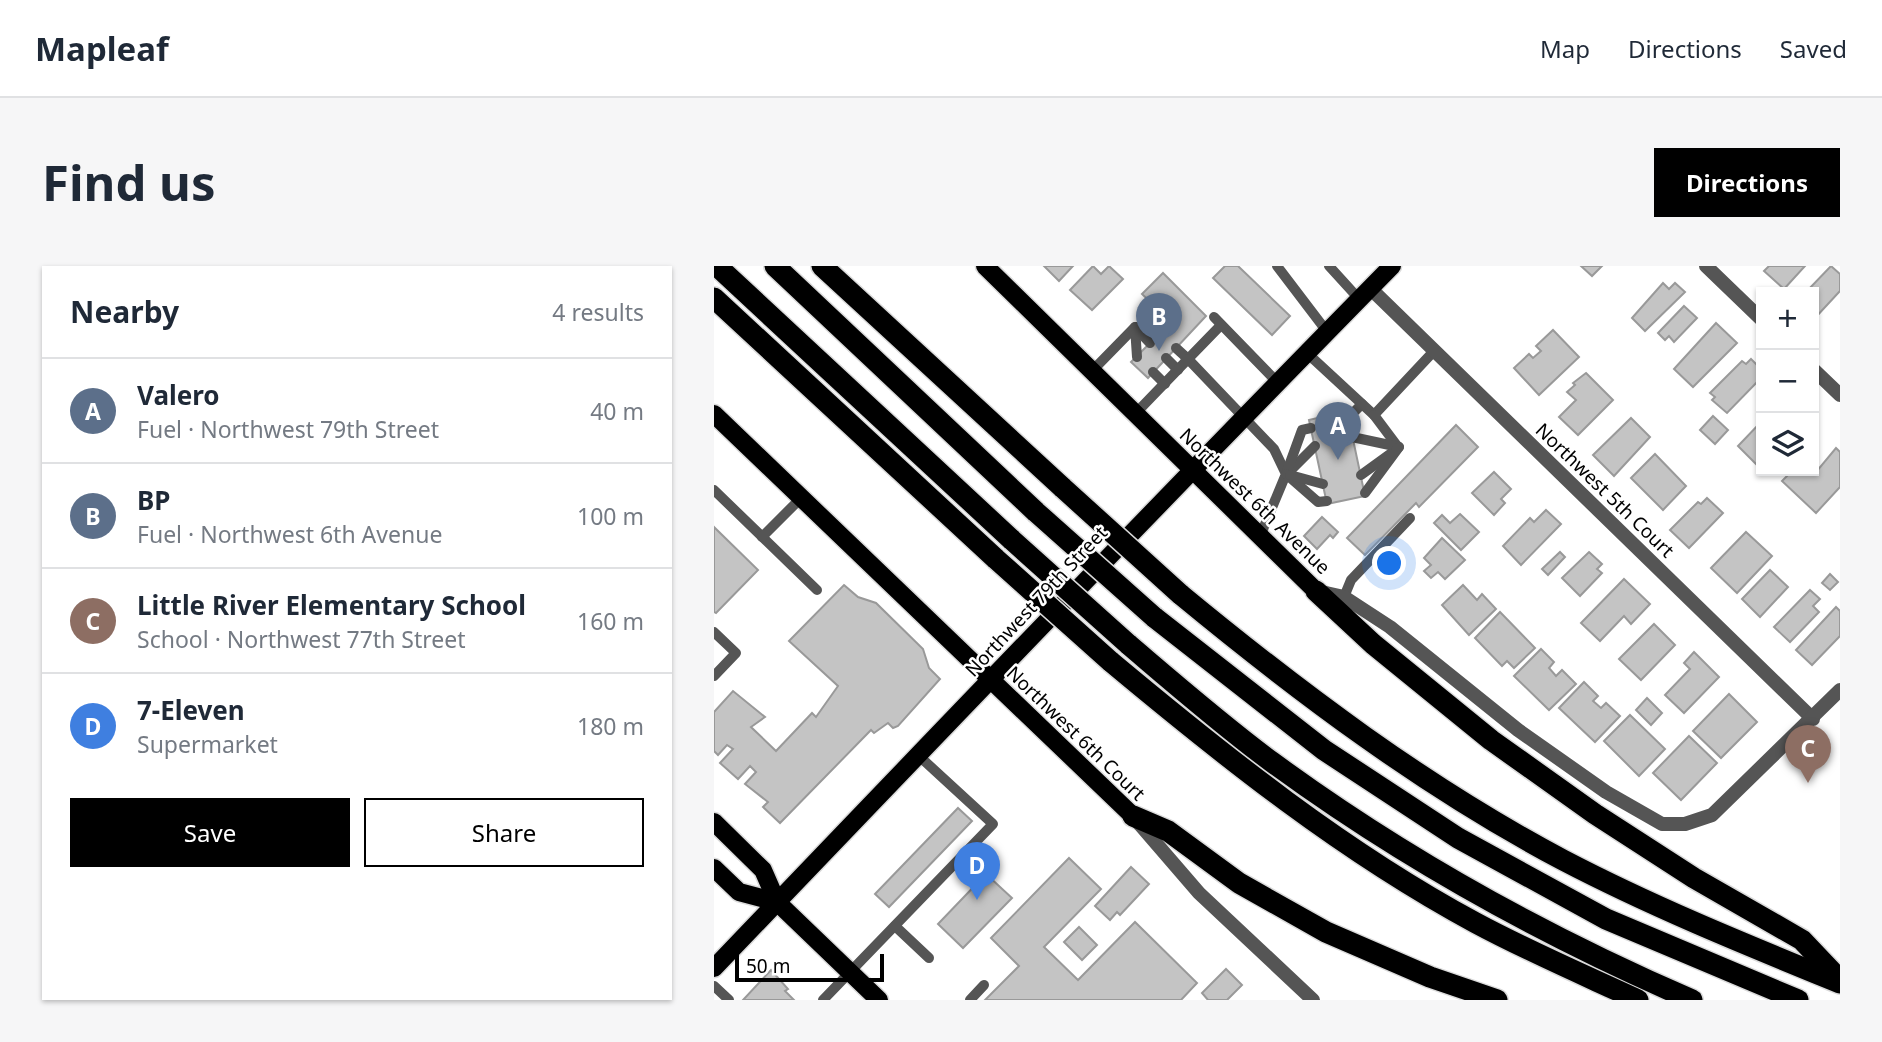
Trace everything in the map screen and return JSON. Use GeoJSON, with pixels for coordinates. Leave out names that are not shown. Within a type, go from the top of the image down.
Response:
{"type":"FeatureCollection","features":[{"type":"Feature","properties":{"kind":"highway"},"geometry":{"type":"LineString","coordinates":[[717,266],[1128,644],[1271,761],[1414,858],[1542,929],[1692,1000]]}},
{"type":"Feature","properties":{"kind":"highway"},"geometry":{"type":"LineString","coordinates":[[775,266],[1036,512],[1154,617],[1324,750],[1458,838],[1606,919],[1798,1000]]}},
{"type":"Feature","properties":{"kind":"highway"},"geometry":{"type":"LineString","coordinates":[[822,266],[1180,594],[1344,724],[1457,798],[1563,860],[1698,924],[1840,982]]}},
{"type":"Feature","properties":{"kind":"highway"},"geometry":{"type":"LineString","coordinates":[[714,298],[996,559],[1110,661],[1203,738],[1377,864],[1476,923],[1638,1000]]}},
{"type":"Feature","properties":{"kind":"highway"},"geometry":{"type":"LineString","coordinates":[[1316,591],[1373,644],[1491,740],[1595,814],[1683,871],[1802,940],[1840,982]]}},
{"type":"Feature","properties":{"kind":"highway"},"geometry":{"type":"LineString","coordinates":[[1133,816],[1168,831],[1239,883],[1325,932],[1430,977],[1497,1000]]}},
{"type":"Feature","properties":{"kind":"main road","name":"Northwest 6th Avenue"},"geometry":{"type":"LineString","coordinates":[[985,266],[1261,534],[1316,591]]}},
{"type":"Feature","properties":{"kind":"main road","name":"Northwest 79th Street"},"geometry":{"type":"LineString","coordinates":[[714,968],[1193,469],[1244,420],[1392,266]]}},
{"type":"Feature","properties":{"kind":"main road","name":"Northwest 6th Court"},"geometry":{"type":"LineString","coordinates":[[714,414],[1133,816]]}},
{"type":"Feature","properties":{"kind":"main road"},"geometry":{"type":"LineString","coordinates":[[714,822],[762,870],[777,902],[879,1000]]}},
{"type":"Feature","properties":{"kind":"main road"},"geometry":{"type":"LineString","coordinates":[[714,868],[739,892],[777,902]]}},
{"type":"Feature","properties":{"kind":"street"},"geometry":{"type":"LineString","coordinates":[[1706,266],[1756,314]]}},
{"type":"Feature","properties":{"kind":"street","name":"Northwest 5th Court"},"geometry":{"type":"LineString","coordinates":[[1365,294],[1434,351],[1813,719]]}},
{"type":"Feature","properties":{"kind":"street"},"geometry":{"type":"LineString","coordinates":[[1819,375],[1840,395]]}},
{"type":"Feature","properties":{"kind":"street","name":"Northwest 6th Avenue"},"geometry":{"type":"LineString","coordinates":[[1316,591],[1344,597],[1390,627],[1518,730],[1606,792],[1662,824],[1685,824],[1712,815],[1813,719]]}},
{"type":"Feature","properties":{"kind":"street"},"geometry":{"type":"LineString","coordinates":[[1813,719],[1840,690]]}},
{"type":"Feature","properties":{"kind":"street","name":"Northwest 6th Court"},"geometry":{"type":"LineString","coordinates":[[1133,816],[1199,893],[1313,1000]]}},
{"type":"Feature","properties":{"kind":"lane"},"geometry":{"type":"LineString","coordinates":[[1276,266],[1328,333]]}},
{"type":"Feature","properties":{"kind":"lane"},"geometry":{"type":"LineString","coordinates":[[1329,266],[1365,294]]}},
{"type":"Feature","properties":{"kind":"lane"},"geometry":{"type":"LineString","coordinates":[[1135,414],[1188,359],[1218,321],[1279,384]]}},
{"type":"Feature","properties":{"kind":"lane"},"geometry":{"type":"LineString","coordinates":[[1092,371],[1135,327]]}},
{"type":"Feature","properties":{"kind":"lane"},"geometry":{"type":"LineString","coordinates":[[1135,327],[1161,332]]}},
{"type":"Feature","properties":{"kind":"lane"},"geometry":{"type":"LineString","coordinates":[[1135,327],[1150,343]]}},
{"type":"Feature","properties":{"kind":"lane"},"geometry":{"type":"LineString","coordinates":[[1135,327],[1137,357]]}},
{"type":"Feature","properties":{"kind":"lane"},"geometry":{"type":"LineString","coordinates":[[1176,348],[1274,449],[1286,474],[1318,502],[1327,501]]}},
{"type":"Feature","properties":{"kind":"lane"},"geometry":{"type":"LineString","coordinates":[[1374,415],[1434,351]]}},
{"type":"Feature","properties":{"kind":"lane"},"geometry":{"type":"LineString","coordinates":[[1308,354],[1374,415],[1399,447]]}},
{"type":"Feature","properties":{"kind":"lane"},"geometry":{"type":"LineString","coordinates":[[1167,358],[1178,370]]}},
{"type":"Feature","properties":{"kind":"lane"},"geometry":{"type":"LineString","coordinates":[[1153,372],[1165,384]]}},
{"type":"Feature","properties":{"kind":"lane"},"geometry":{"type":"LineString","coordinates":[[1348,418],[1362,404]]}},
{"type":"Feature","properties":{"kind":"lane"},"geometry":{"type":"LineString","coordinates":[[1261,534],[1302,430],[1311,428]]}},
{"type":"Feature","properties":{"kind":"lane"},"geometry":{"type":"LineString","coordinates":[[1352,437],[1399,447]]}},
{"type":"Feature","properties":{"kind":"lane"},"geometry":{"type":"LineString","coordinates":[[1286,474],[1315,446]]}},
{"type":"Feature","properties":{"kind":"lane"},"geometry":{"type":"LineString","coordinates":[[1361,475],[1399,447]]}},
{"type":"Feature","properties":{"kind":"lane"},"geometry":{"type":"LineString","coordinates":[[1365,493],[1399,447]]}},
{"type":"Feature","properties":{"kind":"lane"},"geometry":{"type":"LineString","coordinates":[[1286,474],[1323,484]]}},
{"type":"Feature","properties":{"kind":"lane"},"geometry":{"type":"LineString","coordinates":[[714,489],[817,590]]}},
{"type":"Feature","properties":{"kind":"lane"},"geometry":{"type":"LineString","coordinates":[[762,537],[801,498]]}},
{"type":"Feature","properties":{"kind":"lane"},"geometry":{"type":"LineString","coordinates":[[1344,597],[1352,580],[1410,519]]}},
{"type":"Feature","properties":{"kind":"lane"},"geometry":{"type":"LineString","coordinates":[[714,632],[736,653],[714,676]]}},
{"type":"Feature","properties":{"kind":"lane"},"geometry":{"type":"LineString","coordinates":[[823,1000],[993,824],[919,756]]}},
{"type":"Feature","properties":{"kind":"lane"},"geometry":{"type":"LineString","coordinates":[[895,926],[929,958]]}},
{"type":"Feature","properties":{"kind":"lane"},"geometry":{"type":"LineString","coordinates":[[970,1000],[984,985]]}},
{"type":"Feature","properties":{"kind":"lane"},"geometry":{"type":"LineString","coordinates":[[714,986],[729,1000]]}},
{"type":"Feature","properties":{"kind":"building"},"geometry":{"type":"Polygon","coordinates":[[[1044,266],[1073,266],[1059,281],[1044,266]]]}},
{"type":"Feature","properties":{"kind":"building"},"geometry":{"type":"Polygon","coordinates":[[[1093,266],[1101,274],[1109,266],[1123,279],[1092,310],[1070,290],[1093,266]]]}},
{"type":"Feature","properties":{"kind":"building"},"geometry":{"type":"Polygon","coordinates":[[[1225,266],[1238,266],[1290,316],[1272,335],[1213,278],[1225,266]]]}},
{"type":"Feature","properties":{"kind":"building"},"geometry":{"type":"Polygon","coordinates":[[[1581,266],[1602,266],[1592,276],[1581,266]]]}},
{"type":"Feature","properties":{"kind":"building"},"geometry":{"type":"Polygon","coordinates":[[[1769,266],[1805,266],[1786,287],[1782,287],[1764,271],[1769,266]]]}},
{"type":"Feature","properties":{"kind":"building"},"geometry":{"type":"Polygon","coordinates":[[[1831,266],[1840,274],[1840,291],[1819,314],[1819,287],[1811,287],[1831,266]]]}},
{"type":"Feature","properties":{"kind":"building"},"geometry":{"type":"Polygon","coordinates":[[[1163,273],[1206,316],[1148,378],[1131,362],[1171,322],[1142,294],[1163,273]]]}},
{"type":"Feature","properties":{"kind":"building"},"geometry":{"type":"Polygon","coordinates":[[[1663,283],[1669,289],[1675,283],[1685,292],[1645,331],[1632,318],[1663,283]]]}},
{"type":"Feature","properties":{"kind":"building"},"geometry":{"type":"Polygon","coordinates":[[[1684,306],[1697,318],[1674,342],[1669,336],[1665,340],[1658,333],[1684,306]]]}},
{"type":"Feature","properties":{"kind":"building"},"geometry":{"type":"Polygon","coordinates":[[[1716,323],[1737,343],[1693,387],[1674,369],[1716,323]]]}},
{"type":"Feature","properties":{"kind":"building"},"geometry":{"type":"Polygon","coordinates":[[[1553,330],[1579,357],[1539,395],[1514,368],[1529,354],[1533,358],[1541,351],[1536,346],[1553,330]]]}},
{"type":"Feature","properties":{"kind":"building"},"geometry":{"type":"Polygon","coordinates":[[[1751,359],[1756,364],[1756,383],[1727,413],[1712,400],[1715,397],[1710,393],[1742,361],[1746,364],[1751,359]]]}},
{"type":"Feature","properties":{"kind":"building"},"geometry":{"type":"Polygon","coordinates":[[[1586,373],[1613,400],[1578,435],[1559,417],[1576,400],[1567,392],[1575,385],[1573,383],[1586,373]]]}},
{"type":"Feature","properties":{"kind":"building"},"geometry":{"type":"Polygon","coordinates":[[[1347,411],[1365,496],[1327,504],[1309,420],[1347,411]]]}},
{"type":"Feature","properties":{"kind":"building"},"geometry":{"type":"Polygon","coordinates":[[[1713,416],[1728,430],[1715,444],[1700,430],[1713,416]]]}},
{"type":"Feature","properties":{"kind":"building"},"geometry":{"type":"Polygon","coordinates":[[[1631,418],[1650,437],[1614,476],[1593,455],[1631,418]]]}},
{"type":"Feature","properties":{"kind":"building"},"geometry":{"type":"Polygon","coordinates":[[[1456,425],[1478,447],[1419,507],[1416,503],[1365,555],[1347,538],[1456,425]]]}},
{"type":"Feature","properties":{"kind":"building"},"geometry":{"type":"Polygon","coordinates":[[[1756,427],[1756,464],[1738,446],[1756,427]]]}},
{"type":"Feature","properties":{"kind":"building"},"geometry":{"type":"Polygon","coordinates":[[[1836,448],[1840,452],[1840,487],[1816,513],[1782,481],[1787,476],[1819,476],[1819,469],[1836,448]]]}},
{"type":"Feature","properties":{"kind":"building"},"geometry":{"type":"Polygon","coordinates":[[[1655,454],[1686,486],[1663,510],[1631,478],[1655,454]]]}},
{"type":"Feature","properties":{"kind":"building"},"geometry":{"type":"Polygon","coordinates":[[[1494,472],[1511,489],[1501,499],[1505,503],[1494,515],[1472,493],[1494,472]]]}},
{"type":"Feature","properties":{"kind":"building"},"geometry":{"type":"Polygon","coordinates":[[[1707,498],[1723,513],[1689,548],[1670,530],[1698,502],[1701,504],[1707,498]]]}},
{"type":"Feature","properties":{"kind":"building"},"geometry":{"type":"Polygon","coordinates":[[[1546,510],[1561,524],[1521,565],[1503,546],[1530,518],[1534,522],[1546,510]]]}},
{"type":"Feature","properties":{"kind":"building"},"geometry":{"type":"Polygon","coordinates":[[[1460,514],[1479,532],[1461,550],[1434,523],[1442,515],[1450,523],[1460,514]]]}},
{"type":"Feature","properties":{"kind":"building"},"geometry":{"type":"Polygon","coordinates":[[[1322,517],[1338,532],[1333,538],[1330,535],[1317,549],[1304,536],[1322,517]]]}},
{"type":"Feature","properties":{"kind":"building"},"geometry":{"type":"Polygon","coordinates":[[[714,527],[758,570],[716,613],[714,612],[714,527]]]}},
{"type":"Feature","properties":{"kind":"building"},"geometry":{"type":"Polygon","coordinates":[[[1746,532],[1772,556],[1737,593],[1711,568],[1746,532]]]}},
{"type":"Feature","properties":{"kind":"building"},"geometry":{"type":"Polygon","coordinates":[[[1442,538],[1465,560],[1445,579],[1438,572],[1431,578],[1424,571],[1431,565],[1424,558],[1442,538]]]}},
{"type":"Feature","properties":{"kind":"building"},"geometry":{"type":"Polygon","coordinates":[[[1560,552],[1565,557],[1548,575],[1542,569],[1560,552]]]}},
{"type":"Feature","properties":{"kind":"building"},"geometry":{"type":"Polygon","coordinates":[[[1589,552],[1602,564],[1597,569],[1602,573],[1580,596],[1562,578],[1589,552]]]}},
{"type":"Feature","properties":{"kind":"building"},"geometry":{"type":"Polygon","coordinates":[[[1770,570],[1788,587],[1760,617],[1742,599],[1770,570]]]}},
{"type":"Feature","properties":{"kind":"building"},"geometry":{"type":"Polygon","coordinates":[[[1830,574],[1838,582],[1830,590],[1822,583],[1830,574]]]}},
{"type":"Feature","properties":{"kind":"building"},"geometry":{"type":"Polygon","coordinates":[[[1624,579],[1650,604],[1631,624],[1624,616],[1600,641],[1581,623],[1624,579]]]}},
{"type":"Feature","properties":{"kind":"building"},"geometry":{"type":"Polygon","coordinates":[[[844,585],[858,597],[876,603],[923,649],[929,668],[940,679],[898,726],[893,728],[888,723],[874,733],[871,730],[780,823],[763,807],[768,802],[745,784],[756,772],[750,766],[738,779],[720,763],[733,749],[727,745],[718,755],[714,751],[714,712],[733,691],[765,717],[751,727],[776,751],[812,713],[816,717],[838,686],[789,641],[844,585]]]}},
{"type":"Feature","properties":{"kind":"building"},"geometry":{"type":"Polygon","coordinates":[[[1463,585],[1477,600],[1482,594],[1496,609],[1469,635],[1442,605],[1463,585]]]}},
{"type":"Feature","properties":{"kind":"building"},"geometry":{"type":"Polygon","coordinates":[[[1810,590],[1820,599],[1813,606],[1819,612],[1790,642],[1774,627],[1810,590]]]}},
{"type":"Feature","properties":{"kind":"building"},"geometry":{"type":"Polygon","coordinates":[[[1836,607],[1840,611],[1840,636],[1812,665],[1796,650],[1836,607]]]}},
{"type":"Feature","properties":{"kind":"building"},"geometry":{"type":"Polygon","coordinates":[[[1500,612],[1535,648],[1514,668],[1507,661],[1502,666],[1475,638],[1500,612]]]}},
{"type":"Feature","properties":{"kind":"building"},"geometry":{"type":"Polygon","coordinates":[[[1654,624],[1675,645],[1641,680],[1619,659],[1654,624]]]}},
{"type":"Feature","properties":{"kind":"building"},"geometry":{"type":"Polygon","coordinates":[[[1541,649],[1554,662],[1549,668],[1556,676],[1562,670],[1576,684],[1549,710],[1514,676],[1541,649]]]}},
{"type":"Feature","properties":{"kind":"building"},"geometry":{"type":"Polygon","coordinates":[[[1694,652],[1719,677],[1684,713],[1665,695],[1690,669],[1684,663],[1694,652]]]}},
{"type":"Feature","properties":{"kind":"building"},"geometry":{"type":"Polygon","coordinates":[[[1584,682],[1598,696],[1593,701],[1601,708],[1606,703],[1620,716],[1595,742],[1559,708],[1584,682]]]}},
{"type":"Feature","properties":{"kind":"building"},"geometry":{"type":"Polygon","coordinates":[[[1729,694],[1757,722],[1721,758],[1693,731],[1729,694]]]}},
{"type":"Feature","properties":{"kind":"building"},"geometry":{"type":"Polygon","coordinates":[[[1647,698],[1662,713],[1651,725],[1636,710],[1647,698]]]}},
{"type":"Feature","properties":{"kind":"building"},"geometry":{"type":"Polygon","coordinates":[[[1630,715],[1665,749],[1639,776],[1604,741],[1630,715]]]}},
{"type":"Feature","properties":{"kind":"building"},"geometry":{"type":"Polygon","coordinates":[[[1689,736],[1717,763],[1681,800],[1653,773],[1689,736]]]}},
{"type":"Feature","properties":{"kind":"building"},"geometry":{"type":"Polygon","coordinates":[[[958,808],[972,821],[889,907],[875,894],[958,808]]]}},
{"type":"Feature","properties":{"kind":"building"},"geometry":{"type":"Polygon","coordinates":[[[1069,858],[1101,889],[1044,947],[1078,980],[1135,922],[1197,983],[1181,1000],[985,1000],[1019,966],[991,938],[1069,858]]]}},
{"type":"Feature","properties":{"kind":"building"},"geometry":{"type":"Polygon","coordinates":[[[1131,867],[1149,884],[1120,915],[1117,912],[1110,920],[1095,906],[1131,867]]]}},
{"type":"Feature","properties":{"kind":"building"},"geometry":{"type":"Polygon","coordinates":[[[986,874],[1012,898],[963,948],[938,924],[986,874]]]}},
{"type":"Feature","properties":{"kind":"building"},"geometry":{"type":"Polygon","coordinates":[[[1079,927],[1097,945],[1082,960],[1064,942],[1079,927]]]}},
{"type":"Feature","properties":{"kind":"building"},"geometry":{"type":"Polygon","coordinates":[[[1226,969],[1242,985],[1227,1000],[1208,1000],[1202,993],[1226,969]]]}},
{"type":"Feature","properties":{"kind":"building"},"geometry":{"type":"Polygon","coordinates":[[[771,970],[794,1000],[743,1000],[771,970]]]}},
{"type":"Feature","properties":{"kind":"place","name":"BP"},"geometry":{"type":"Point","coordinates":[1159,351]}},
{"type":"Feature","properties":{"kind":"place","name":"Valero"},"geometry":{"type":"Point","coordinates":[1338,460]}},
{"type":"Feature","properties":{"kind":"place","name":"Little River Elementary School"},"geometry":{"type":"Point","coordinates":[1808,783]}},
{"type":"Feature","properties":{"kind":"place","name":"7-Eleven"},"geometry":{"type":"Point","coordinates":[977,900]}}]}
